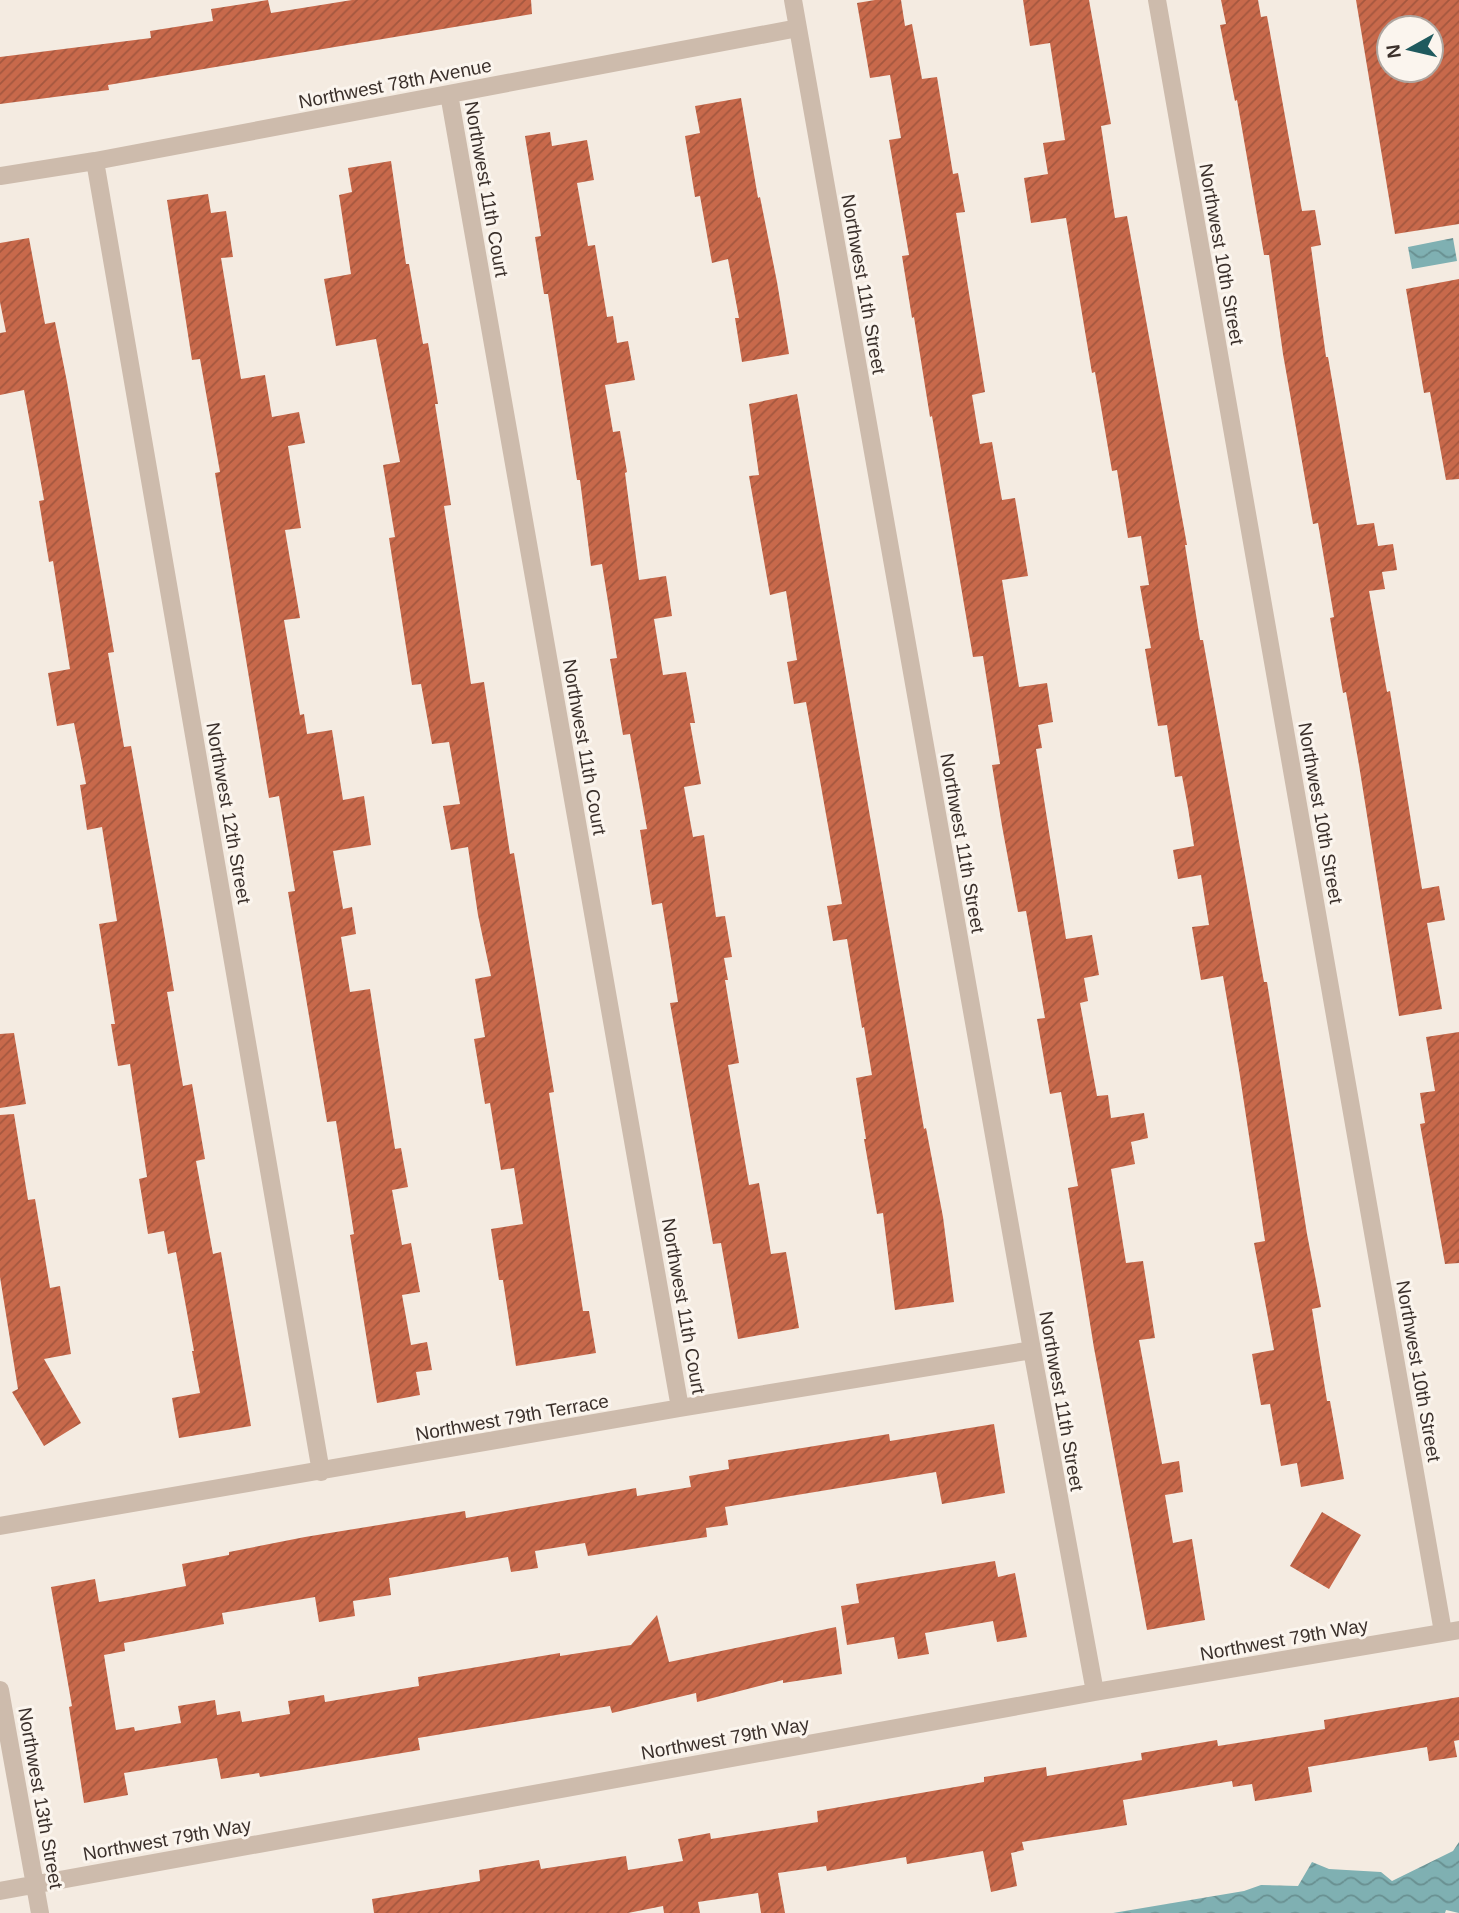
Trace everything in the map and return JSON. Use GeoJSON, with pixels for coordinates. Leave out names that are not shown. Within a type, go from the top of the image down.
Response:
{"type":"FeatureCollection","features":[{"type":"Feature","properties":{"kind":"street","name":"Northwest 11th Street"},"geometry":{"type":"LineString","coordinates":[[793,0],[1095,1692]]}},
{"type":"Feature","properties":{"kind":"street","name":"Northwest 10th Street"},"geometry":{"type":"LineString","coordinates":[[1157,0],[1451,1631]]}},
{"type":"Feature","properties":{"kind":"street","name":"Northwest 78th Avenue"},"geometry":{"type":"LineString","coordinates":[[0,176],[95,161],[798,28]]}},
{"type":"Feature","properties":{"kind":"street","name":"Northwest 11th Court"},"geometry":{"type":"LineString","coordinates":[[449,94],[681,1408]]}},
{"type":"Feature","properties":{"kind":"street","name":"Northwest 12th Street"},"geometry":{"type":"LineString","coordinates":[[95,161],[321,1472]]}},
{"type":"Feature","properties":{"kind":"street","name":"Northwest 79th Terrace"},"geometry":{"type":"LineString","coordinates":[[0,1526],[1032,1350]]}},
{"type":"Feature","properties":{"kind":"street","name":"Northwest 79th Way"},"geometry":{"type":"LineString","coordinates":[[0,1891],[1095,1692],[1451,1631]]}},
{"type":"Feature","properties":{"kind":"street","name":"Northwest 13th Street"},"geometry":{"type":"LineString","coordinates":[[0,1690],[40,1913]]}},
{"type":"Feature","properties":{"kind":"water"},"geometry":{"type":"Polygon","coordinates":[[[1453,238],[1457,261],[1412,269],[1408,247],[1453,238]]]}},
{"type":"Feature","properties":{"kind":"water"},"geometry":{"type":"Polygon","coordinates":[[[1459,1842],[1459,1913],[1446,1910],[1445,1913],[1113,1913],[1244,1891],[1261,1885],[1298,1886],[1312,1862],[1329,1869],[1381,1872],[1392,1881],[1453,1851],[1459,1842]]]}},
{"type":"Feature","properties":{"kind":"building"},"geometry":{"type":"Polygon","coordinates":[[[268,0],[271,13],[352,0],[531,0],[532,14],[108,85],[109,90],[0,104],[0,57],[151,38],[150,31],[213,21],[211,9],[268,0]]]}},
{"type":"Feature","properties":{"kind":"building"},"geometry":{"type":"Polygon","coordinates":[[[901,0],[905,26],[912,24],[922,79],[937,77],[953,174],[958,173],[965,212],[956,213],[985,392],[972,395],[980,444],[992,442],[1002,500],[1015,498],[1028,576],[1002,580],[1019,687],[1047,683],[1053,722],[1038,725],[1042,748],[1036,749],[1066,939],[1092,935],[1099,975],[1084,978],[1088,1001],[1080,1003],[1097,1096],[1108,1095],[1111,1118],[1144,1113],[1148,1138],[1131,1142],[1135,1164],[1111,1169],[1126,1263],[1143,1261],[1155,1338],[1139,1340],[1162,1464],[1179,1461],[1183,1492],[1165,1495],[1173,1543],[1192,1539],[1205,1620],[1147,1630],[1094,1348],[1068,1188],[1078,1186],[1061,1092],[1050,1094],[1037,1019],[1045,1018],[1026,911],[1018,912],[992,765],[1000,764],[983,656],[973,657],[932,416],[930,417],[914,317],[912,318],[902,256],[909,255],[889,140],[901,138],[890,75],[870,78],[857,3],[901,0]]]}},
{"type":"Feature","properties":{"kind":"building"},"geometry":{"type":"Polygon","coordinates":[[[1023,0],[1089,0],[1111,124],[1101,126],[1115,218],[1127,216],[1187,545],[1200,640],[1203,640],[1264,982],[1267,982],[1321,1307],[1312,1309],[1327,1401],[1330,1401],[1344,1479],[1301,1487],[1297,1463],[1281,1466],[1270,1404],[1261,1405],[1252,1354],[1274,1350],[1254,1243],[1265,1241],[1239,1070],[1223,976],[1201,980],[1192,927],[1209,925],[1201,875],[1178,879],[1173,850],[1194,846],[1188,808],[1182,776],[1175,777],[1167,725],[1158,726],[1145,649],[1151,648],[1140,586],[1149,585],[1141,536],[1128,538],[1117,470],[1112,471],[1095,372],[1092,373],[1066,218],[1031,223],[1024,178],[1048,174],[1043,143],[1065,140],[1050,43],[1030,46],[1023,0]]]}},
{"type":"Feature","properties":{"kind":"building"},"geometry":{"type":"Polygon","coordinates":[[[1221,0],[1258,0],[1261,17],[1267,16],[1302,211],[1315,210],[1321,245],[1311,247],[1326,357],[1357,525],[1374,523],[1378,546],[1393,544],[1397,570],[1382,572],[1385,589],[1369,591],[1387,692],[1390,691],[1422,889],[1439,886],[1445,920],[1427,923],[1442,1009],[1399,1016],[1359,765],[1330,618],[1334,617],[1318,523],[1313,524],[1283,354],[1269,255],[1264,255],[1237,100],[1235,101],[1220,25],[1226,24],[1221,0]]]}},
{"type":"Feature","properties":{"kind":"building"},"geometry":{"type":"Polygon","coordinates":[[[1356,0],[1459,0],[1459,224],[1395,234],[1356,0]]]}},
{"type":"Feature","properties":{"kind":"building"},"geometry":{"type":"Polygon","coordinates":[[[741,98],[789,354],[742,362],[735,318],[739,318],[728,259],[712,263],[700,196],[695,197],[685,136],[700,133],[695,106],[741,98]]]}},
{"type":"Feature","properties":{"kind":"building"},"geometry":{"type":"Polygon","coordinates":[[[550,132],[552,146],[587,140],[594,180],[577,183],[588,246],[595,245],[607,317],[613,316],[617,343],[628,341],[635,380],[605,385],[613,432],[620,431],[639,580],[666,576],[672,616],[654,619],[663,675],[686,672],[695,723],[690,723],[701,784],[684,787],[693,837],[704,835],[716,917],[725,916],[732,957],[724,958],[728,980],[725,980],[739,1063],[728,1065],[749,1185],[759,1183],[771,1254],[786,1252],[799,1328],[738,1339],[721,1243],[713,1244],[670,1003],[678,1002],[662,903],[652,905],[640,830],[647,829],[630,734],[623,735],[610,659],[617,658],[602,564],[591,566],[580,480],[577,480],[548,294],[544,294],[535,237],[541,236],[525,136],[550,132]]]}},
{"type":"Feature","properties":{"kind":"building"},"geometry":{"type":"Polygon","coordinates":[[[391,161],[406,264],[409,264],[423,344],[428,343],[438,404],[435,404],[451,505],[444,506],[471,684],[484,682],[510,854],[514,853],[554,1092],[549,1093],[583,1311],[589,1311],[596,1353],[516,1366],[503,1280],[499,1280],[491,1229],[523,1224],[514,1168],[501,1170],[490,1103],[485,1104],[474,1039],[485,1037],[475,979],[491,976],[468,847],[451,850],[443,806],[460,804],[449,742],[432,744],[421,684],[412,685],[389,538],[395,537],[383,465],[400,462],[376,339],[336,346],[324,279],[351,274],[339,195],[352,192],[348,168],[391,161]]]}},
{"type":"Feature","properties":{"kind":"building"},"geometry":{"type":"Polygon","coordinates":[[[208,194],[211,213],[226,211],[233,257],[221,258],[241,379],[265,375],[272,417],[299,412],[305,443],[288,446],[301,528],[285,530],[300,618],[284,620],[300,715],[304,714],[307,734],[332,730],[343,800],[364,796],[371,845],[333,851],[343,909],[352,907],[356,934],[341,937],[350,992],[370,989],[395,1149],[401,1148],[408,1187],[392,1190],[402,1245],[411,1243],[420,1292],[402,1295],[411,1345],[427,1342],[432,1370],[416,1372],[420,1395],[377,1403],[350,1235],[354,1234],[336,1121],[327,1122],[288,892],[295,891],[279,796],[269,798],[215,473],[220,472],[200,359],[192,360],[167,200],[208,194]]]}},
{"type":"Feature","properties":{"kind":"building"},"geometry":{"type":"Polygon","coordinates":[[[29,238],[45,324],[55,322],[67,382],[114,652],[108,653],[124,747],[131,746],[174,991],[167,992],[183,1086],[192,1084],[205,1159],[196,1161],[213,1254],[221,1252],[251,1426],[179,1438],[172,1398],[200,1393],[194,1351],[176,1252],[168,1254],[164,1231],[148,1234],[139,1179],[147,1177],[130,1064],[118,1066],[111,1024],[115,1024],[99,924],[117,921],[102,827],[87,830],[80,785],[86,784],[74,723],[57,726],[48,673],[70,669],[53,561],[49,562],[39,501],[44,500],[24,390],[0,395],[0,333],[6,332],[0,302],[0,243],[29,238]]]}},
{"type":"Feature","properties":{"kind":"building"},"geometry":{"type":"Polygon","coordinates":[[[1459,279],[1459,479],[1446,480],[1430,392],[1424,393],[1406,289],[1459,279]]]}},
{"type":"Feature","properties":{"kind":"building"},"geometry":{"type":"Polygon","coordinates":[[[797,394],[924,1129],[926,1128],[943,1217],[954,1302],[895,1310],[883,1213],[877,1214],[856,1078],[872,1075],[864,1027],[862,1028],[847,939],[833,941],[827,906],[842,904],[806,702],[794,704],[787,662],[797,660],[786,591],[770,595],[749,476],[759,475],[749,404],[797,394]]]}},
{"type":"Feature","properties":{"kind":"building"},"geometry":{"type":"Polygon","coordinates":[[[1459,1032],[1459,1263],[1445,1264],[1420,1124],[1425,1123],[1420,1093],[1435,1091],[1426,1037],[1459,1032]]]}},
{"type":"Feature","properties":{"kind":"building"},"geometry":{"type":"Polygon","coordinates":[[[14,1033],[26,1104],[0,1108],[0,1034],[14,1033]]]}},
{"type":"Feature","properties":{"kind":"building"},"geometry":{"type":"Polygon","coordinates":[[[14,1114],[28,1200],[35,1199],[50,1288],[60,1286],[71,1354],[44,1359],[81,1423],[44,1446],[12,1392],[18,1389],[0,1277],[0,1115],[14,1114]]]}},
{"type":"Feature","properties":{"kind":"building"},"geometry":{"type":"Polygon","coordinates":[[[994,1424],[1005,1493],[942,1504],[936,1472],[725,1507],[728,1525],[706,1528],[707,1537],[588,1556],[585,1543],[535,1551],[538,1568],[511,1572],[508,1557],[389,1578],[391,1595],[353,1601],[355,1616],[319,1622],[315,1597],[222,1613],[224,1624],[124,1643],[125,1651],[104,1655],[116,1730],[134,1727],[135,1731],[181,1723],[178,1706],[215,1700],[217,1715],[240,1711],[242,1722],[290,1714],[288,1701],[324,1695],[325,1702],[419,1686],[418,1677],[560,1653],[560,1656],[631,1645],[657,1615],[669,1662],[836,1627],[842,1674],[783,1683],[783,1680],[697,1702],[696,1693],[612,1713],[610,1706],[418,1738],[420,1750],[260,1777],[259,1773],[221,1779],[217,1758],[124,1773],[128,1795],[84,1803],[69,1707],[72,1706],[51,1587],[95,1579],[99,1602],[128,1597],[186,1586],[182,1564],[229,1555],[229,1552],[465,1511],[466,1518],[636,1488],[637,1496],[691,1487],[689,1476],[729,1469],[728,1460],[889,1434],[890,1441],[994,1424]]]}},
{"type":"Feature","properties":{"kind":"building"},"geometry":{"type":"Polygon","coordinates":[[[1322,1512],[1361,1535],[1329,1589],[1290,1566],[1322,1512]]]}},
{"type":"Feature","properties":{"kind":"building"},"geometry":{"type":"Polygon","coordinates":[[[995,1561],[998,1577],[1015,1573],[1027,1637],[997,1642],[993,1621],[925,1633],[929,1654],[898,1659],[894,1637],[847,1645],[841,1606],[859,1603],[856,1584],[995,1561]]]}},
{"type":"Feature","properties":{"kind":"building"},"geometry":{"type":"Polygon","coordinates":[[[1459,1697],[1459,1740],[1454,1741],[1457,1757],[1429,1761],[1427,1747],[1308,1767],[1312,1792],[1255,1801],[1252,1784],[1233,1787],[1232,1781],[1123,1800],[1127,1825],[1022,1842],[1024,1850],[1011,1853],[1017,1886],[991,1892],[983,1851],[907,1864],[906,1857],[827,1871],[826,1866],[778,1873],[785,1913],[761,1913],[758,1893],[698,1902],[700,1913],[664,1913],[663,1906],[628,1913],[374,1913],[372,1899],[480,1881],[479,1870],[539,1860],[541,1869],[626,1856],[628,1870],[683,1861],[678,1839],[710,1833],[711,1839],[818,1822],[817,1811],[984,1782],[984,1777],[1046,1767],[1047,1776],[1142,1760],[1141,1753],[1217,1740],[1218,1746],[1325,1729],[1324,1720],[1459,1697]]]}}]}
